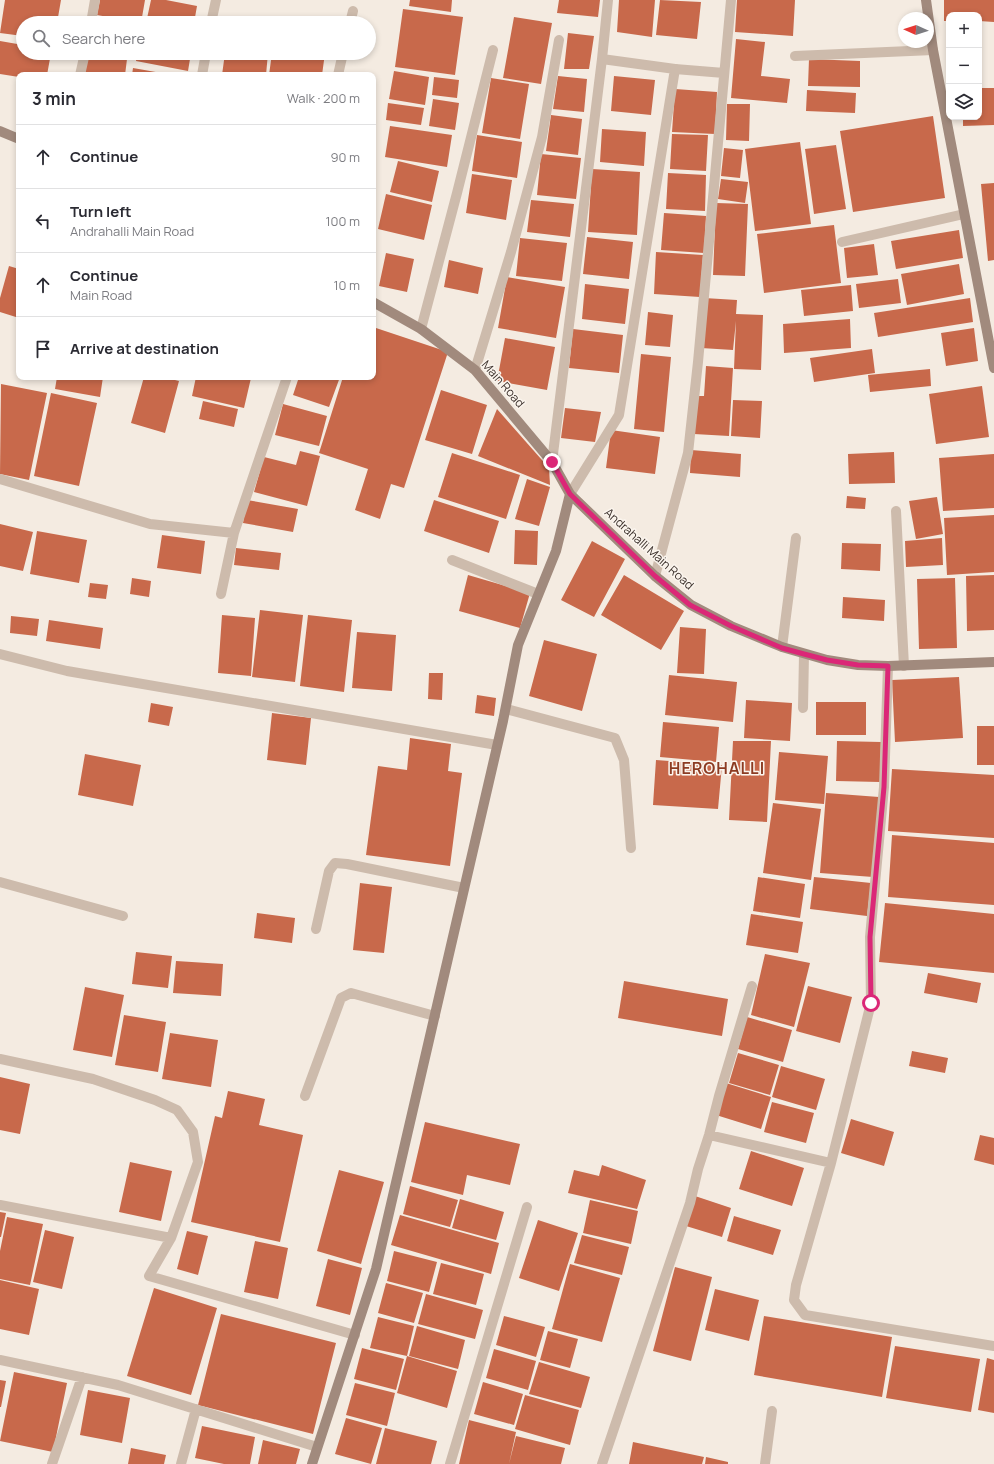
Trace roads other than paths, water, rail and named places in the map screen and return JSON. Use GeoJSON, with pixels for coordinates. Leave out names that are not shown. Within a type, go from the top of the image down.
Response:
{"type":"FeatureCollection","features":[{"type":"Feature","properties":{"kind":"main road"},"geometry":{"type":"LineString","coordinates":[[926,0],[933,50],[994,368]]}},
{"type":"Feature","properties":{"kind":"main road"},"geometry":{"type":"LineString","coordinates":[[0,131],[16,138]]}},
{"type":"Feature","properties":{"kind":"main road","name":"Main Road"},"geometry":{"type":"LineString","coordinates":[[376,304],[421,329],[475,370],[552,462],[570,494]]}},
{"type":"Feature","properties":{"kind":"main road"},"geometry":{"type":"LineString","coordinates":[[312,1464],[376,1269],[506,709],[518,645],[556,551],[570,494]]}},
{"type":"Feature","properties":{"kind":"main road","name":"Andrahalli Main Road"},"geometry":{"type":"LineString","coordinates":[[570,494],[655,576],[690,605],[731,626],[782,648],[827,660],[858,665],[904,666],[994,662]]}},
{"type":"Feature","properties":{"kind":"street"},"geometry":{"type":"LineString","coordinates":[[92,16],[95,0]]}},
{"type":"Feature","properties":{"kind":"street"},"geometry":{"type":"LineString","coordinates":[[213,16],[216,0]]}},
{"type":"Feature","properties":{"kind":"street"},"geometry":{"type":"LineString","coordinates":[[552,462],[608,0]]}},
{"type":"Feature","properties":{"kind":"street"},"geometry":{"type":"LineString","coordinates":[[655,576],[688,453],[698,362],[731,0]]}},
{"type":"Feature","properties":{"kind":"street"},"geometry":{"type":"LineString","coordinates":[[352,16],[353,11]]}},
{"type":"Feature","properties":{"kind":"street"},"geometry":{"type":"LineString","coordinates":[[475,370],[511,252],[542,137],[559,40]]}},
{"type":"Feature","properties":{"kind":"street"},"geometry":{"type":"LineString","coordinates":[[421,329],[494,50]]}},
{"type":"Feature","properties":{"kind":"street"},"geometry":{"type":"LineString","coordinates":[[795,56],[933,50]]}},
{"type":"Feature","properties":{"kind":"street"},"geometry":{"type":"LineString","coordinates":[[602,59],[675,70],[724,73]]}},
{"type":"Feature","properties":{"kind":"street"},"geometry":{"type":"LineString","coordinates":[[81,72],[83,60]]}},
{"type":"Feature","properties":{"kind":"street"},"geometry":{"type":"LineString","coordinates":[[203,72],[205,60]]}},
{"type":"Feature","properties":{"kind":"street"},"geometry":{"type":"LineString","coordinates":[[339,72],[341,60]]}},
{"type":"Feature","properties":{"kind":"street"},"geometry":{"type":"LineString","coordinates":[[570,494],[618,415],[675,70]]}},
{"type":"Feature","properties":{"kind":"street"},"geometry":{"type":"LineString","coordinates":[[842,242],[964,214]]}},
{"type":"Feature","properties":{"kind":"street"},"geometry":{"type":"LineString","coordinates":[[221,594],[234,533],[286,380]]}},
{"type":"Feature","properties":{"kind":"street"},"geometry":{"type":"LineString","coordinates":[[0,479],[150,524],[234,533]]}},
{"type":"Feature","properties":{"kind":"street"},"geometry":{"type":"LineString","coordinates":[[896,511],[904,666]]}},
{"type":"Feature","properties":{"kind":"street"},"geometry":{"type":"LineString","coordinates":[[782,648],[796,538]]}},
{"type":"Feature","properties":{"kind":"street"},"geometry":{"type":"LineString","coordinates":[[452,560],[538,594]]}},
{"type":"Feature","properties":{"kind":"street"},"geometry":{"type":"LineString","coordinates":[[0,654],[67,671],[497,745]]}},
{"type":"Feature","properties":{"kind":"street"},"geometry":{"type":"LineString","coordinates":[[803,708],[804,654]]}},
{"type":"Feature","properties":{"kind":"street"},"geometry":{"type":"LineString","coordinates":[[888,666],[884,787],[870,937],[871,1003],[831,1163],[796,1284],[794,1300],[805,1316],[994,1346]]}},
{"type":"Feature","properties":{"kind":"street"},"geometry":{"type":"LineString","coordinates":[[506,709],[615,738],[624,760],[631,848]]}},
{"type":"Feature","properties":{"kind":"street"},"geometry":{"type":"LineString","coordinates":[[316,929],[329,871],[335,863],[347,864],[464,888]]}},
{"type":"Feature","properties":{"kind":"street"},"geometry":{"type":"LineString","coordinates":[[0,882],[123,916]]}},
{"type":"Feature","properties":{"kind":"street"},"geometry":{"type":"LineString","coordinates":[[602,1464],[690,1203],[718,1096],[752,986]]}},
{"type":"Feature","properties":{"kind":"street"},"geometry":{"type":"LineString","coordinates":[[305,1096],[341,998],[351,992],[435,1016]]}},
{"type":"Feature","properties":{"kind":"street"},"geometry":{"type":"LineString","coordinates":[[0,1059],[93,1079],[155,1100],[177,1110],[193,1132],[198,1162],[171,1238],[149,1276],[355,1335]]}},
{"type":"Feature","properties":{"kind":"street"},"geometry":{"type":"LineString","coordinates":[[709,1135],[831,1163]]}},
{"type":"Feature","properties":{"kind":"street"},"geometry":{"type":"LineString","coordinates":[[0,1205],[171,1238]]}},
{"type":"Feature","properties":{"kind":"street"},"geometry":{"type":"LineString","coordinates":[[450,1464],[527,1207]]}},
{"type":"Feature","properties":{"kind":"street"},"geometry":{"type":"LineString","coordinates":[[0,1360],[118,1385],[317,1447]]}},
{"type":"Feature","properties":{"kind":"street"},"geometry":{"type":"LineString","coordinates":[[52,1464],[82,1377]]}},
{"type":"Feature","properties":{"kind":"street"},"geometry":{"type":"LineString","coordinates":[[181,1464],[196,1409]]}},
{"type":"Feature","properties":{"kind":"street"},"geometry":{"type":"LineString","coordinates":[[765,1464],[772,1411]]}},
{"type":"Feature","properties":{"kind":"district","name":"HEROHALLI"},"geometry":{"type":"Point","coordinates":[717,768]}}]}
